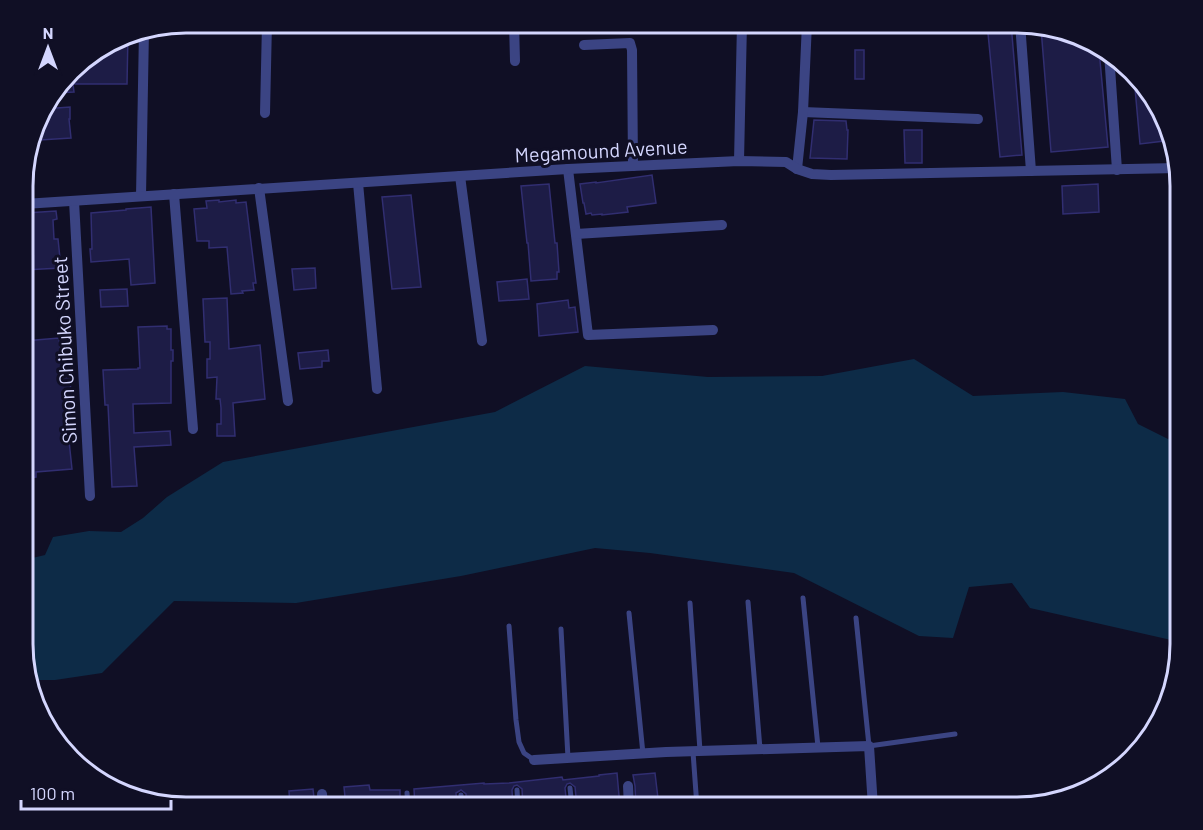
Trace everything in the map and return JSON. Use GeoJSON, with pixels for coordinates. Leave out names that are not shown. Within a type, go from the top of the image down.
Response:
{"type":"FeatureCollection","features":[{"type":"Feature","properties":{"kind":"street"},"geometry":{"type":"LineString","coordinates":[[265,113],[267,33]]}},
{"type":"Feature","properties":{"kind":"street"},"geometry":{"type":"LineString","coordinates":[[514,33],[514,61]]}},
{"type":"Feature","properties":{"kind":"street"},"geometry":{"type":"LineString","coordinates":[[739,161],[742,33]]}},
{"type":"Feature","properties":{"kind":"street"},"geometry":{"type":"LineString","coordinates":[[797,169],[806,33]]}},
{"type":"Feature","properties":{"kind":"street"},"geometry":{"type":"LineString","coordinates":[[1021,33],[1031,171]]}},
{"type":"Feature","properties":{"kind":"street"},"geometry":{"type":"LineString","coordinates":[[141,196],[144,39]]}},
{"type":"Feature","properties":{"kind":"street"},"geometry":{"type":"LineString","coordinates":[[584,45],[630,43],[632,50],[633,166]]}},
{"type":"Feature","properties":{"kind":"street"},"geometry":{"type":"LineString","coordinates":[[1110,65],[1117,170]]}},
{"type":"Feature","properties":{"kind":"street"},"geometry":{"type":"LineString","coordinates":[[802,112],[978,118]]}},
{"type":"Feature","properties":{"kind":"street","name":"Megamound Avenue"},"geometry":{"type":"LineString","coordinates":[[33,203],[568,169],[739,161],[786,162],[812,174],[831,175],[1169,168]]}},
{"type":"Feature","properties":{"kind":"street"},"geometry":{"type":"LineString","coordinates":[[568,169],[588,335],[713,330]]}},
{"type":"Feature","properties":{"kind":"street"},"geometry":{"type":"LineString","coordinates":[[460,176],[482,340]]}},
{"type":"Feature","properties":{"kind":"street"},"geometry":{"type":"LineString","coordinates":[[358,183],[377,389]]}},
{"type":"Feature","properties":{"kind":"street"},"geometry":{"type":"LineString","coordinates":[[259,188],[288,401]]}},
{"type":"Feature","properties":{"kind":"street"},"geometry":{"type":"LineString","coordinates":[[174,194],[193,429]]}},
{"type":"Feature","properties":{"kind":"street","name":"Simon Chibuko Street"},"geometry":{"type":"LineString","coordinates":[[74,201],[90,496]]}},
{"type":"Feature","properties":{"kind":"street"},"geometry":{"type":"LineString","coordinates":[[576,234],[722,225]]}},
{"type":"Feature","properties":{"kind":"street"},"geometry":{"type":"LineString","coordinates":[[534,760],[869,746],[872,797]]}},
{"type":"Feature","properties":{"kind":"street"},"geometry":{"type":"LineString","coordinates":[[628,786],[629,797]]}},
{"type":"Feature","properties":{"kind":"lane"},"geometry":{"type":"LineString","coordinates":[[802,598],[818,747]]}},
{"type":"Feature","properties":{"kind":"lane"},"geometry":{"type":"LineString","coordinates":[[748,602],[760,749]]}},
{"type":"Feature","properties":{"kind":"lane"},"geometry":{"type":"LineString","coordinates":[[690,603],[697,752],[696,797]]}},
{"type":"Feature","properties":{"kind":"lane"},"geometry":{"type":"LineString","coordinates":[[629,613],[643,754]]}},
{"type":"Feature","properties":{"kind":"lane"},"geometry":{"type":"LineString","coordinates":[[856,618],[869,746],[955,734]]}},
{"type":"Feature","properties":{"kind":"lane"},"geometry":{"type":"LineString","coordinates":[[509,626],[519,742],[524,753],[534,760]]}},
{"type":"Feature","properties":{"kind":"lane"},"geometry":{"type":"LineString","coordinates":[[561,629],[568,758]]}},
{"type":"Feature","properties":{"kind":"lane"},"geometry":{"type":"LineString","coordinates":[[570,788],[571,797]]}},
{"type":"Feature","properties":{"kind":"lane"},"geometry":{"type":"LineString","coordinates":[[517,790],[517,797]]}},
{"type":"Feature","properties":{"kind":"lane"},"geometry":{"type":"LineString","coordinates":[[407,793],[407,797]]}},
{"type":"Feature","properties":{"kind":"water"},"geometry":{"type":"Polygon","coordinates":[[[914,359],[973,396],[1063,392],[1125,399],[1138,424],[1170,438],[1170,640],[1030,608],[1012,583],[969,587],[953,638],[919,636],[794,573],[650,553],[595,548],[461,576],[296,603],[174,601],[102,673],[55,680],[38,680],[33,654],[33,558],[45,555],[53,537],[89,531],[121,532],[143,518],[167,497],[223,462],[495,412],[585,366],[708,377],[822,376],[914,359]]]}},
{"type":"Feature","properties":{"kind":"building"},"geometry":{"type":"Polygon","coordinates":[[[988,33],[1012,33],[1022,155],[1000,157],[988,33]]]}},
{"type":"Feature","properties":{"kind":"building"},"geometry":{"type":"Polygon","coordinates":[[[1042,35],[1066,41],[1100,57],[1108,147],[1051,152],[1042,35]]]}},
{"type":"Feature","properties":{"kind":"building"},"geometry":{"type":"Polygon","coordinates":[[[128,45],[127,84],[73,84],[74,92],[66,92],[78,78],[85,71],[101,59],[128,45]]]}},
{"type":"Feature","properties":{"kind":"building"},"geometry":{"type":"Polygon","coordinates":[[[855,50],[864,50],[864,79],[855,79],[855,50]]]}},
{"type":"Feature","properties":{"kind":"building"},"geometry":{"type":"Polygon","coordinates":[[[1135,90],[1150,109],[1163,141],[1140,144],[1135,90]]]}},
{"type":"Feature","properties":{"kind":"building"},"geometry":{"type":"Polygon","coordinates":[[[70,107],[71,138],[40,140],[45,127],[54,108],[70,107]]]}},
{"type":"Feature","properties":{"kind":"building"},"geometry":{"type":"Polygon","coordinates":[[[814,120],[846,121],[847,159],[810,158],[814,120]]]}},
{"type":"Feature","properties":{"kind":"building"},"geometry":{"type":"Polygon","coordinates":[[[904,130],[922,130],[922,163],[905,163],[904,130]]]}},
{"type":"Feature","properties":{"kind":"building"},"geometry":{"type":"Polygon","coordinates":[[[652,175],[656,203],[627,207],[628,212],[586,214],[580,184],[652,175]]]}},
{"type":"Feature","properties":{"kind":"building"},"geometry":{"type":"Polygon","coordinates":[[[549,184],[559,272],[557,272],[557,279],[531,281],[521,186],[549,184]]]}},
{"type":"Feature","properties":{"kind":"building"},"geometry":{"type":"Polygon","coordinates":[[[1098,184],[1099,212],[1063,214],[1062,186],[1098,184]]]}},
{"type":"Feature","properties":{"kind":"building"},"geometry":{"type":"Polygon","coordinates":[[[411,195],[421,287],[392,289],[382,197],[411,195]]]}},
{"type":"Feature","properties":{"kind":"building"},"geometry":{"type":"Polygon","coordinates":[[[219,200],[219,202],[236,200],[236,203],[246,202],[256,283],[253,283],[254,290],[231,294],[227,247],[209,248],[209,241],[197,241],[194,209],[207,208],[206,201],[219,200]]]}},
{"type":"Feature","properties":{"kind":"building"},"geometry":{"type":"Polygon","coordinates":[[[151,207],[155,283],[131,285],[129,259],[91,262],[91,213],[151,207]]]}},
{"type":"Feature","properties":{"kind":"building"},"geometry":{"type":"Polygon","coordinates":[[[56,211],[57,219],[53,220],[54,239],[58,239],[61,268],[33,270],[33,213],[56,211]]]}},
{"type":"Feature","properties":{"kind":"building"},"geometry":{"type":"Polygon","coordinates":[[[315,268],[316,288],[294,290],[292,269],[315,268]]]}},
{"type":"Feature","properties":{"kind":"building"},"geometry":{"type":"Polygon","coordinates":[[[527,279],[529,299],[499,301],[497,282],[527,279]]]}},
{"type":"Feature","properties":{"kind":"building"},"geometry":{"type":"Polygon","coordinates":[[[127,289],[128,306],[101,307],[100,290],[127,289]]]}},
{"type":"Feature","properties":{"kind":"building"},"geometry":{"type":"Polygon","coordinates":[[[227,298],[229,349],[260,345],[265,399],[233,403],[235,436],[217,436],[217,424],[221,424],[221,408],[220,399],[216,399],[217,377],[207,378],[210,342],[205,342],[203,299],[227,298]]]}},
{"type":"Feature","properties":{"kind":"building"},"geometry":{"type":"Polygon","coordinates":[[[568,300],[569,308],[575,307],[578,332],[539,336],[537,304],[568,300]]]}},
{"type":"Feature","properties":{"kind":"building"},"geometry":{"type":"Polygon","coordinates":[[[167,326],[167,329],[171,329],[171,350],[173,350],[171,403],[133,404],[134,433],[170,431],[171,445],[134,447],[137,486],[112,487],[108,405],[105,405],[103,370],[140,368],[138,327],[167,326]]]}},
{"type":"Feature","properties":{"kind":"building"},"geometry":{"type":"Polygon","coordinates":[[[59,338],[60,347],[63,347],[65,375],[70,375],[72,421],[67,422],[72,469],[36,472],[36,477],[33,477],[33,340],[59,338]]]}},
{"type":"Feature","properties":{"kind":"building"},"geometry":{"type":"Polygon","coordinates":[[[328,350],[329,361],[322,361],[322,367],[300,369],[298,353],[328,350]]]}},
{"type":"Feature","properties":{"kind":"building"},"geometry":{"type":"Polygon","coordinates":[[[617,773],[619,797],[576,797],[575,787],[570,783],[565,788],[566,797],[522,797],[522,789],[517,785],[512,790],[512,797],[466,797],[461,790],[456,793],[456,797],[414,797],[414,789],[562,777],[563,780],[617,773]]]}},
{"type":"Feature","properties":{"kind":"building"},"geometry":{"type":"Polygon","coordinates":[[[655,773],[658,797],[636,797],[633,775],[655,773]]]}},
{"type":"Feature","properties":{"kind":"building"},"geometry":{"type":"Polygon","coordinates":[[[369,785],[370,790],[400,790],[400,797],[345,797],[344,787],[369,785]]]}},
{"type":"Feature","properties":{"kind":"building"},"geometry":{"type":"Polygon","coordinates":[[[313,789],[314,797],[289,797],[289,791],[313,789]]]}}]}
